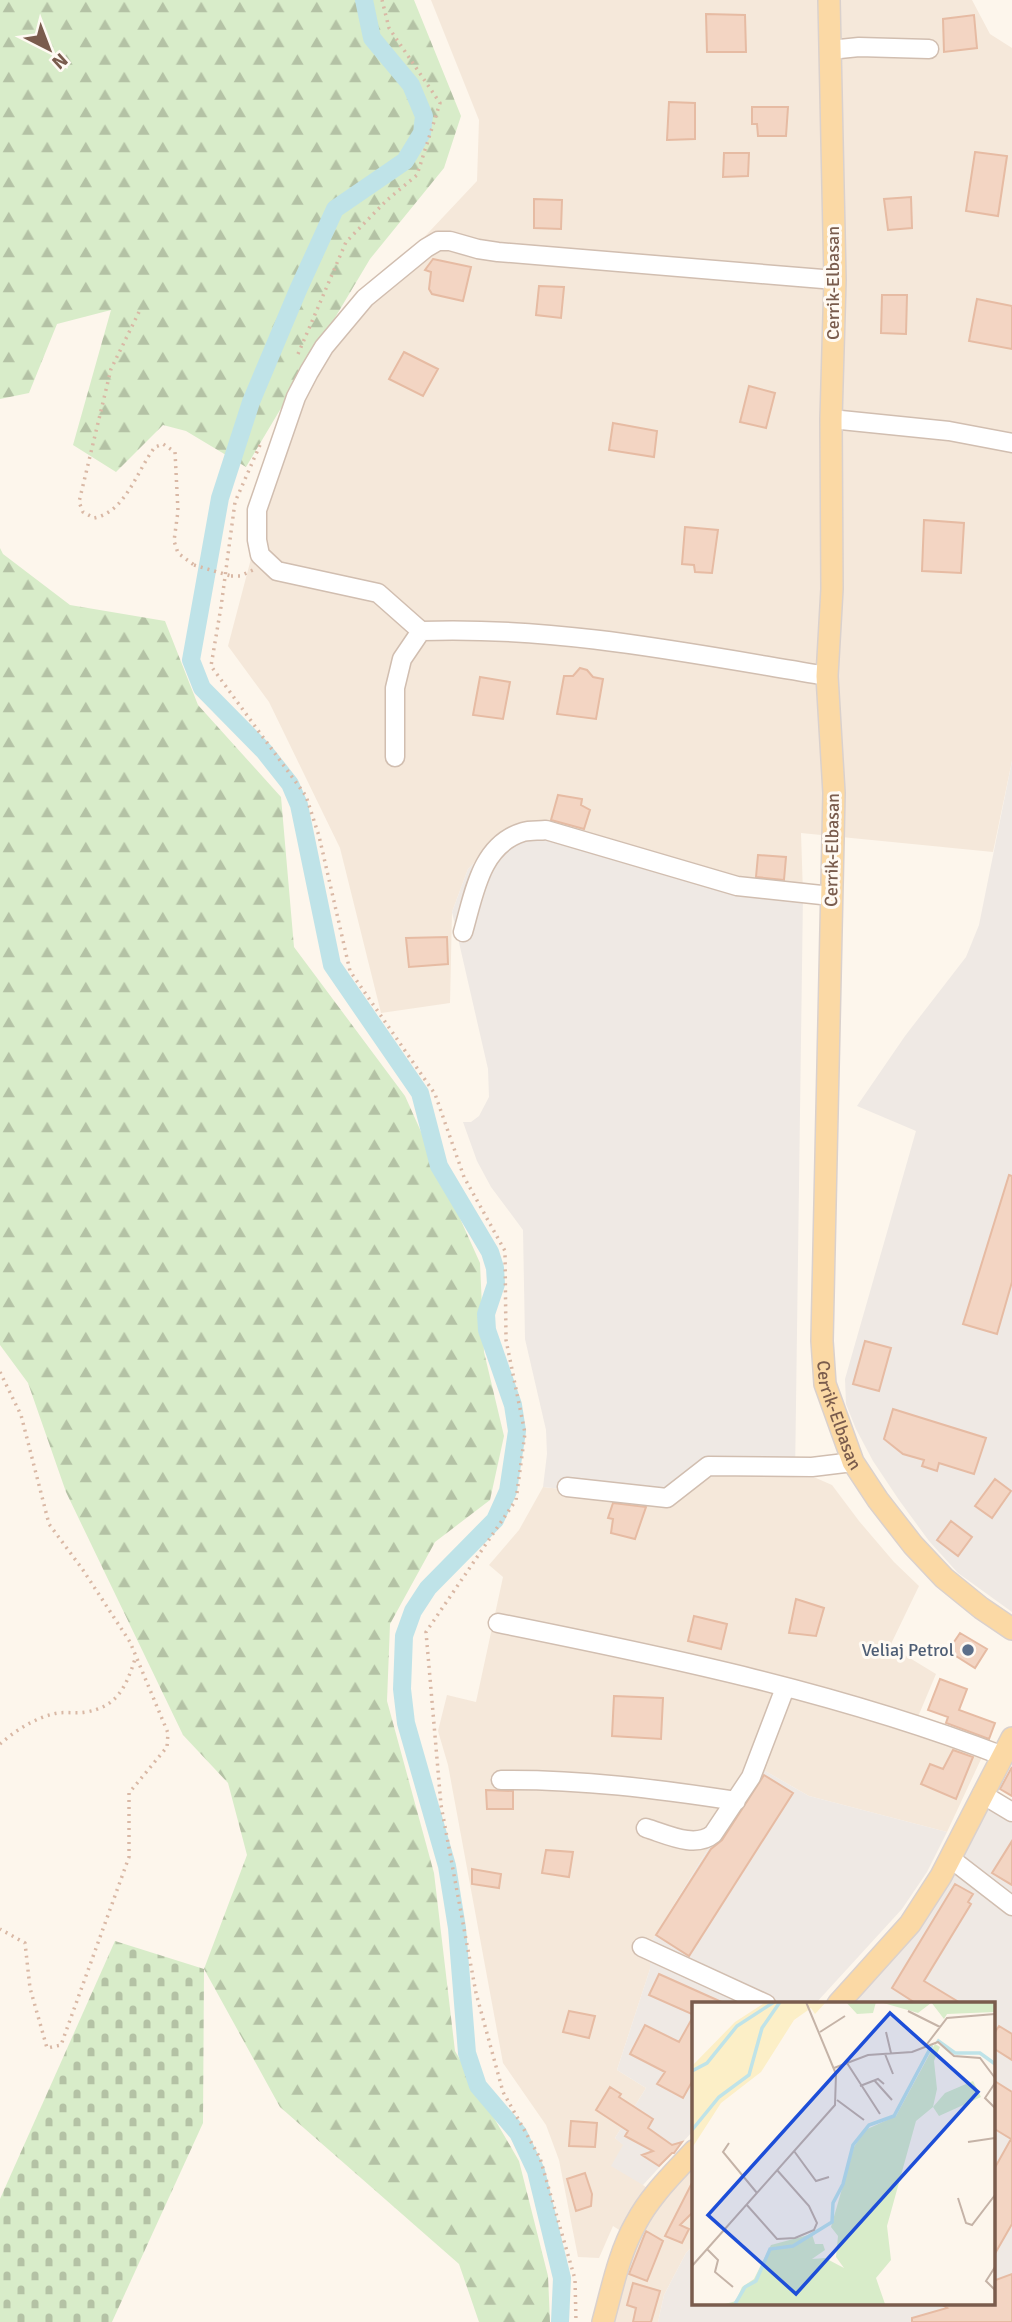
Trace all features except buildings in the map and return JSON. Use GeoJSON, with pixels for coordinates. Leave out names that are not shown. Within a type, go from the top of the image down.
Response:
{"type":"FeatureCollection","features":[{"type":"Feature","properties":{"kind":"main road","name":"Cerrik-Elbasan"},"geometry":{"type":"LineString","coordinates":[[830,0],[835,280],[831,419],[832,589],[827,676],[834,793],[822,1341],[825,1384],[853,1462],[878,1500],[913,1545],[944,1578],[1012,1629]]}},
{"type":"Feature","properties":{"kind":"main road"},"geometry":{"type":"LineString","coordinates":[[840,2002],[910,1924],[941,1876],[1007,1747]]}},
{"type":"Feature","properties":{"kind":"main road"},"geometry":{"type":"LineString","coordinates":[[603,2322],[635,2223],[653,2196],[692,2153]]}},
{"type":"Feature","properties":{"kind":"street"},"geometry":{"type":"LineString","coordinates":[[830,50],[859,47],[929,49]]}},
{"type":"Feature","properties":{"kind":"street"},"geometry":{"type":"LineString","coordinates":[[827,676],[633,643],[509,633],[421,631],[378,593],[277,570],[260,555],[257,510],[296,397],[324,347],[365,298],[438,241],[450,241],[478,250],[498,252],[835,280]]}},
{"type":"Feature","properties":{"kind":"street"},"geometry":{"type":"LineString","coordinates":[[831,419],[949,431],[1012,443]]}},
{"type":"Feature","properties":{"kind":"street"},"geometry":{"type":"LineString","coordinates":[[395,757],[395,688],[402,659],[421,631]]}},
{"type":"Feature","properties":{"kind":"street"},"geometry":{"type":"LineString","coordinates":[[463,932],[484,864],[496,848],[523,832],[546,830],[737,886],[831,896]]}},
{"type":"Feature","properties":{"kind":"street"},"geometry":{"type":"LineString","coordinates":[[566,1487],[667,1498],[708,1466],[812,1467],[853,1462]]}},
{"type":"Feature","properties":{"kind":"street"},"geometry":{"type":"LineString","coordinates":[[498,1623],[652,1654],[1007,1747]]}},
{"type":"Feature","properties":{"kind":"street"},"geometry":{"type":"LineString","coordinates":[[646,1828],[701,1842],[713,1834],[751,1777],[785,1688]]}},
{"type":"Feature","properties":{"kind":"street"},"geometry":{"type":"LineString","coordinates":[[501,1780],[542,1779],[606,1784],[736,1801]]}},
{"type":"Feature","properties":{"kind":"street"},"geometry":{"type":"LineString","coordinates":[[982,1794],[1012,1812]]}},
{"type":"Feature","properties":{"kind":"street"},"geometry":{"type":"LineString","coordinates":[[950,1858],[1012,1906]]}},
{"type":"Feature","properties":{"kind":"street"},"geometry":{"type":"LineString","coordinates":[[642,1947],[761,2002]]}},
{"type":"Feature","properties":{"kind":"path"},"geometry":{"type":"LineString","coordinates":[[293,366],[346,242],[416,175],[440,103],[389,28],[382,0]]}},
{"type":"Feature","properties":{"kind":"path"},"geometry":{"type":"LineString","coordinates":[[139,312],[111,369],[79,502],[83,512],[94,518],[105,516],[116,508],[155,447],[163,444],[175,452],[178,511],[174,541],[178,553],[194,565],[231,576]]}},
{"type":"Feature","properties":{"kind":"path"},"geometry":{"type":"LineString","coordinates":[[261,440],[235,502],[211,666],[306,796],[350,971],[435,1094],[464,1177],[505,1251],[506,1340],[525,1433],[516,1500],[426,1632],[441,1805],[476,1993],[503,2092],[540,2158],[575,2279],[576,2322]]}},
{"type":"Feature","properties":{"kind":"path"},"geometry":{"type":"LineString","coordinates":[[0,1372],[21,1415],[49,1524],[111,1611],[136,1657],[168,1733],[167,1746],[129,1793],[129,1857],[61,2045],[47,2048],[30,1988],[25,1943],[0,1929]]}},
{"type":"Feature","properties":{"kind":"path"},"geometry":{"type":"LineString","coordinates":[[0,1744],[15,1730],[54,1713],[85,1712],[110,1706],[127,1683],[136,1657]]}},
{"type":"Feature","properties":{"kind":"shaded area"},"geometry":{"type":"Polygon","coordinates":[[[431,0],[972,0],[990,34],[1012,48],[1012,761],[993,852],[801,833],[803,894],[493,845],[468,869],[452,912],[450,1003],[381,1013],[340,848],[269,702],[228,646],[272,479],[323,351],[397,266],[477,181],[479,120],[431,0]]]}},
{"type":"Feature","properties":{"kind":"shaded area"},"geometry":{"type":"Polygon","coordinates":[[[1012,761],[1012,1612],[958,1573],[929,1541],[899,1500],[856,1429],[846,1404],[845,1379],[916,1131],[857,1106],[905,1036],[966,957],[979,925],[1012,761]]]}},
{"type":"Feature","properties":{"kind":"shaded area"},"geometry":{"type":"Polygon","coordinates":[[[539,833],[803,894],[795,1477],[724,1474],[700,1480],[672,1501],[543,1487],[547,1454],[546,1430],[525,1339],[523,1230],[491,1187],[477,1161],[463,1122],[471,1122],[479,1116],[489,1097],[488,1069],[452,912],[468,869],[493,845],[539,833]]]}},
{"type":"Feature","properties":{"kind":"shaded area"},"geometry":{"type":"Polygon","coordinates":[[[724,1474],[816,1478],[832,1485],[894,1562],[919,1586],[890,1646],[936,1674],[912,1731],[982,1757],[947,1832],[809,1796],[758,1767],[650,1944],[650,1969],[617,2070],[646,2088],[615,2138],[624,2145],[643,2185],[662,2200],[692,2169],[692,2247],[686,2253],[664,2295],[658,2322],[614,2322],[635,2240],[613,2226],[599,2258],[578,2257],[559,2160],[546,2125],[503,2063],[448,1765],[438,1731],[447,1695],[476,1702],[503,1577],[489,1565],[519,1530],[543,1487],[672,1501],[700,1480],[724,1474]]]}},
{"type":"Feature","properties":{"kind":"shaded area"},"geometry":{"type":"Polygon","coordinates":[[[758,1767],[809,1796],[947,1832],[927,1872],[902,1909],[817,2002],[692,2002],[692,2132],[643,2185],[611,2166],[623,2145],[615,2138],[646,2088],[617,2070],[650,1969],[650,1944],[758,1767]]]}},
{"type":"Feature","properties":{"kind":"shaded area"},"geometry":{"type":"Polygon","coordinates":[[[986,1807],[1012,1823],[1012,2322],[658,2322],[664,2295],[686,2253],[692,2247],[692,2304],[995,2304],[995,2002],[852,2002],[986,1807]]]}},
{"type":"Feature","properties":{"kind":"green space"},"geometry":{"type":"Polygon","coordinates":[[[0,0],[414,0],[461,116],[444,168],[370,259],[246,467],[186,431],[163,425],[116,472],[73,445],[111,310],[57,324],[29,393],[0,399],[0,0]]]}},
{"type":"Feature","properties":{"kind":"green space"},"geometry":{"type":"Polygon","coordinates":[[[0,548],[3,554],[70,605],[165,621],[198,705],[281,797],[294,947],[405,1096],[480,1263],[484,1352],[504,1436],[490,1500],[435,1542],[390,1624],[387,1701],[434,1873],[455,2051],[519,2161],[548,2276],[550,2322],[479,2322],[459,2264],[280,2107],[204,1969],[247,1855],[228,1783],[183,1735],[66,1492],[28,1383],[0,1345],[0,548]]]}},
{"type":"Feature","properties":{"kind":"green space"},"geometry":{"type":"Polygon","coordinates":[[[115,1941],[204,1969],[203,2123],[112,2322],[0,2322],[0,2199],[115,1941]]]}},
{"type":"Feature","properties":{"kind":"waterway"},"geometry":{"type":"LineString","coordinates":[[364,0],[372,38],[411,85],[424,116],[422,133],[405,161],[335,209],[298,290],[251,402],[220,498],[191,660],[202,688],[264,751],[290,784],[299,805],[332,965],[420,1093],[439,1166],[490,1252],[495,1268],[496,1284],[486,1314],[487,1330],[513,1405],[517,1431],[508,1491],[495,1520],[428,1588],[413,1611],[404,1636],[402,1689],[406,1723],[447,1866],[457,1928],[467,2053],[478,2086],[518,2133],[536,2171],[562,2278],[560,2322]]}},
{"type":"Feature","properties":{"kind":"place","name":"Veliaj Petrol"},"geometry":{"type":"Point","coordinates":[968,1650]}}]}
